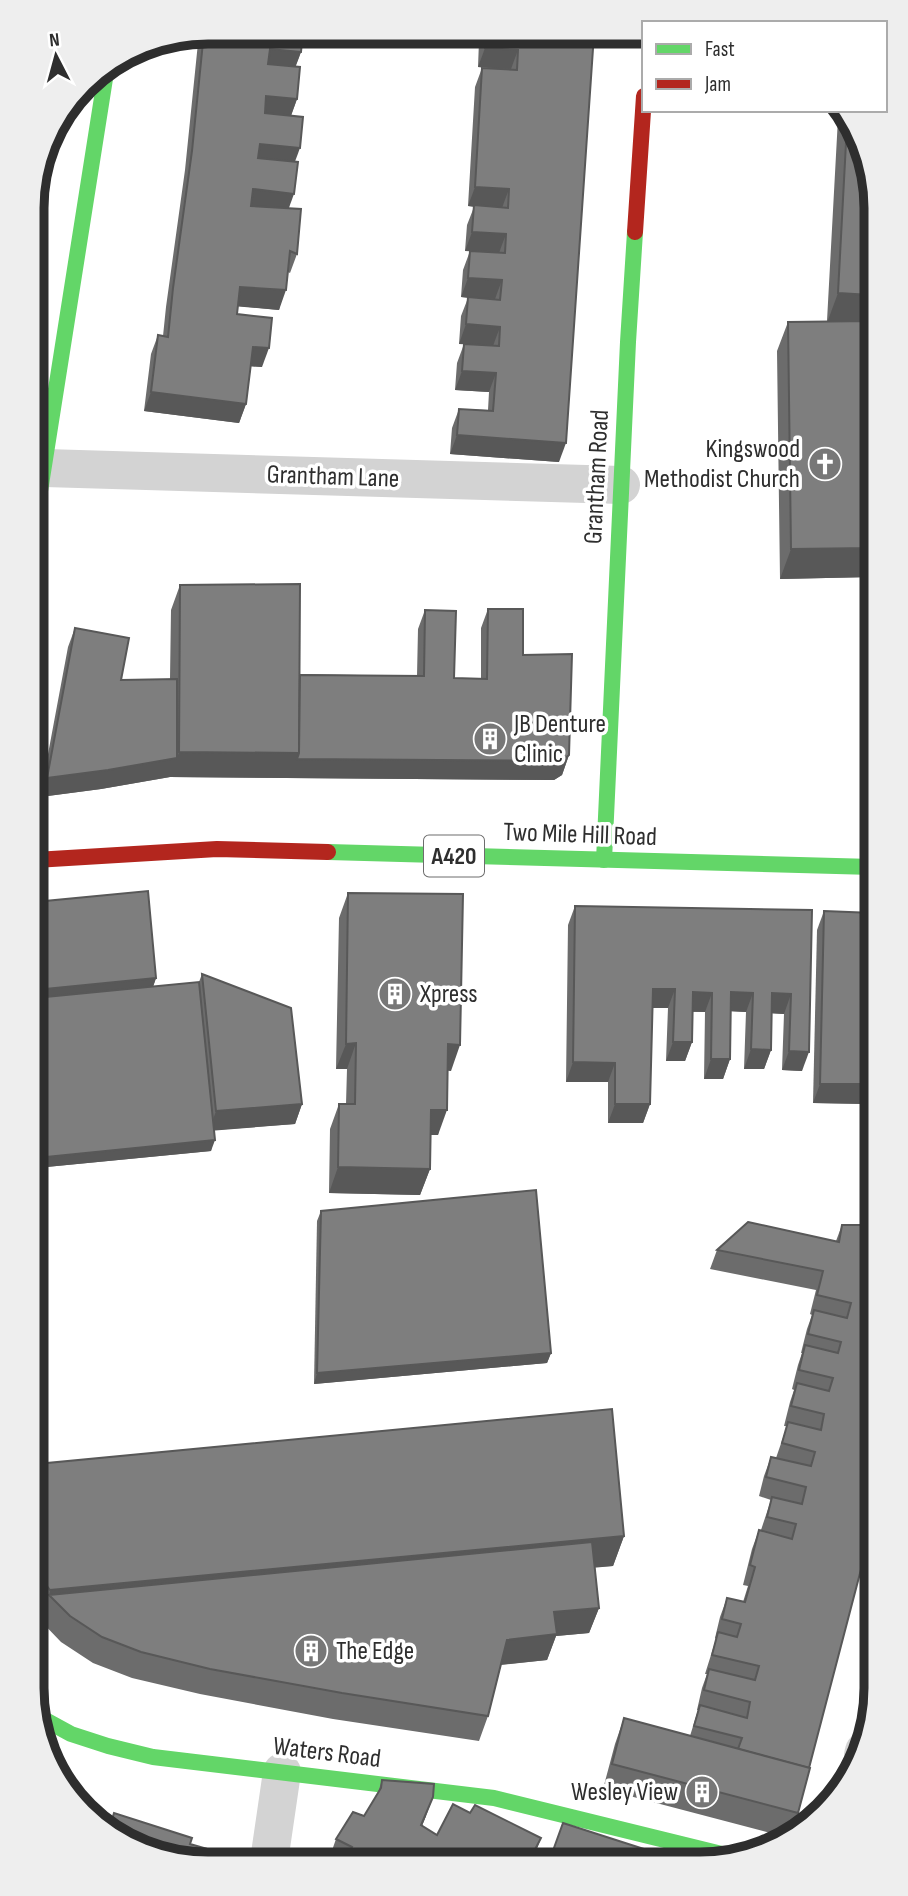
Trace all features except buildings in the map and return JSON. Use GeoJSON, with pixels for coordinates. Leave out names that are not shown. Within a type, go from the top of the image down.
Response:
{"type":"FeatureCollection","features":[{"type":"Feature","properties":{"kind":"street"},"geometry":{"type":"LineString","coordinates":[[44,474],[105,81]]}},
{"type":"Feature","properties":{"kind":"street","name":"Grantham Road"},"geometry":{"type":"LineString","coordinates":[[604,860],[621,485],[643,112]]}},
{"type":"Feature","properties":{"kind":"street","name":"Grantham Lane"},"geometry":{"type":"LineString","coordinates":[[45,468],[621,485]]}},
{"type":"Feature","properties":{"kind":"street","name":"Two Mile Hill Road"},"geometry":{"type":"LineString","coordinates":[[44,859],[217,849],[864,867]]}},
{"type":"Feature","properties":{"kind":"street","name":"Waters Road"},"geometry":{"type":"LineString","coordinates":[[47,1721],[71,1734],[153,1757],[494,1798],[711,1851]]}},
{"type":"Feature","properties":{"kind":"street"},"geometry":{"type":"LineString","coordinates":[[270,1852],[282,1772]]}},
{"type":"Feature","properties":{"kind":"traffic: fast"},"geometry":{"type":"LineString","coordinates":[[44,466],[105,81]]}},
{"type":"Feature","properties":{"kind":"traffic: fast"},"geometry":{"type":"LineString","coordinates":[[604,860],[635,232]]}},
{"type":"Feature","properties":{"kind":"traffic: fast"},"geometry":{"type":"LineString","coordinates":[[328,852],[864,867]]}},
{"type":"Feature","properties":{"kind":"traffic: fast"},"geometry":{"type":"LineString","coordinates":[[47,1721],[71,1734],[153,1757],[494,1798],[711,1851]]}},
{"type":"Feature","properties":{"kind":"traffic: jam"},"geometry":{"type":"LineString","coordinates":[[635,232],[643,112]]}},
{"type":"Feature","properties":{"kind":"traffic: jam"},"geometry":{"type":"LineString","coordinates":[[44,859],[217,849],[328,852]]}},
{"type":"Feature","properties":{"kind":"place","name":"Kingswood Methodist Church"},"geometry":{"type":"Point","coordinates":[825,464]}},
{"type":"Feature","properties":{"kind":"place","name":"JB Denture Clinic"},"geometry":{"type":"Point","coordinates":[490,739]}},
{"type":"Feature","properties":{"kind":"place","name":"Xpress"},"geometry":{"type":"Point","coordinates":[395,994]}},
{"type":"Feature","properties":{"kind":"place","name":"The Edge"},"geometry":{"type":"Point","coordinates":[311,1651]}},
{"type":"Feature","properties":{"kind":"place","name":"Wesley View"},"geometry":{"type":"Point","coordinates":[702,1792]}}]}
